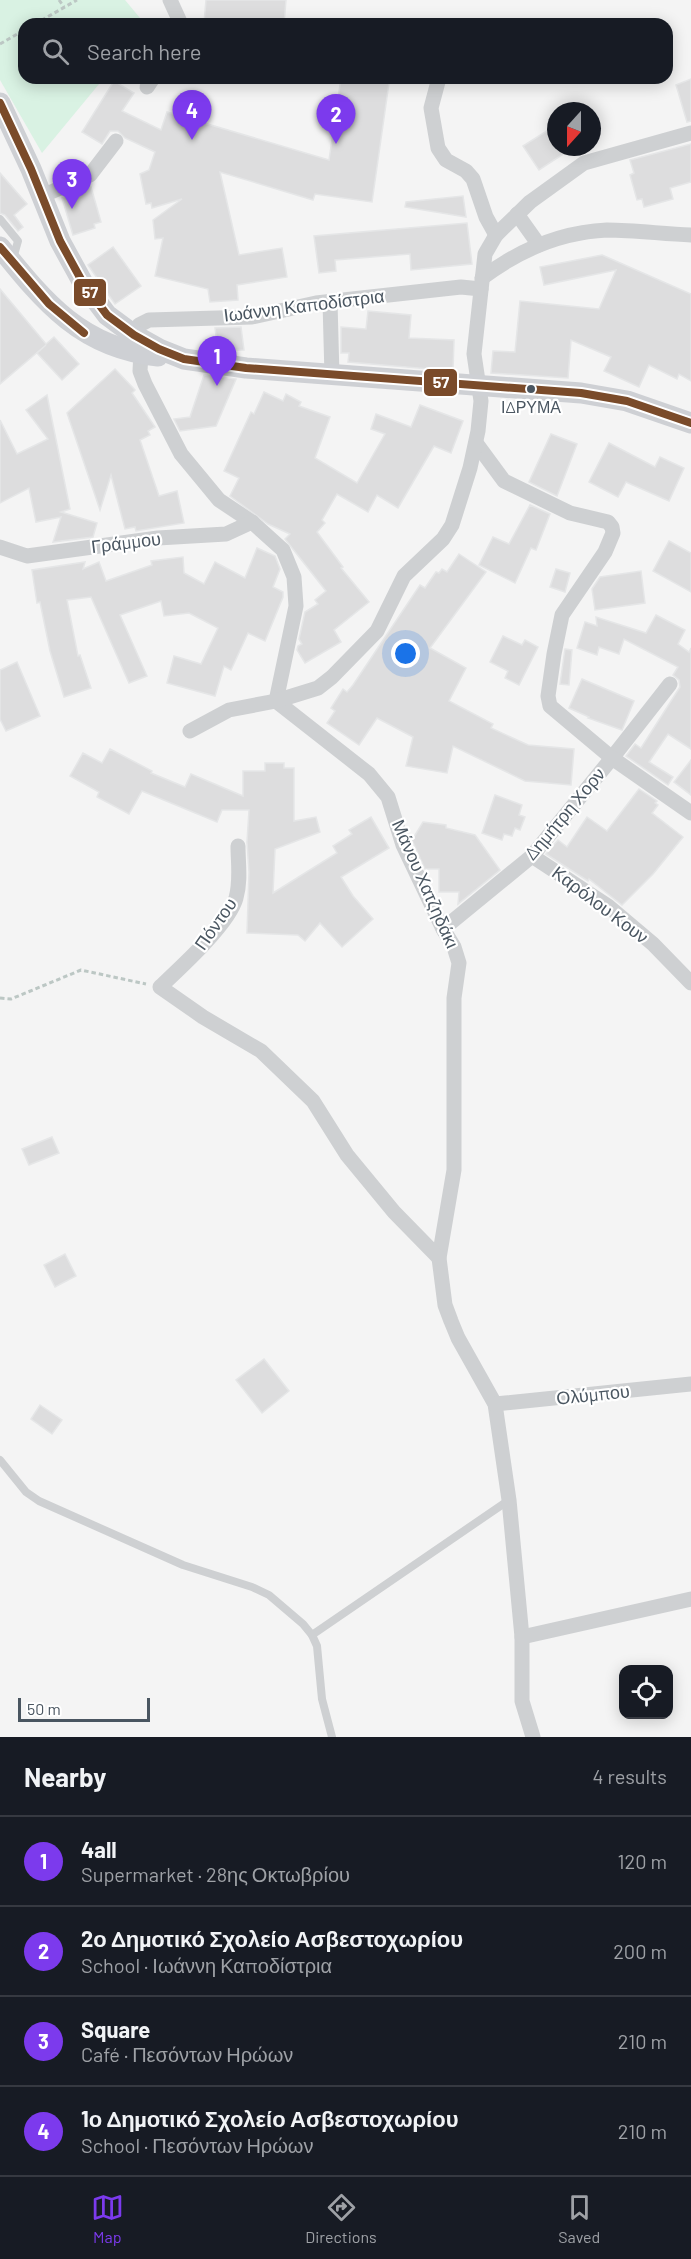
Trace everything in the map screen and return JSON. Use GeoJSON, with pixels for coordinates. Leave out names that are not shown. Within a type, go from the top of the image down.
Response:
{"type":"FeatureCollection","features":[{"type":"Feature","properties":{"kind":"main road"},"geometry":{"type":"LineString","coordinates":[[0,105],[70,263],[107,315],[137,344]]}},
{"type":"Feature","properties":{"kind":"main road"},"geometry":{"type":"LineString","coordinates":[[7,251],[38,294],[75,327],[97,340],[137,344],[174,356],[218,365],[332,376],[572,392],[613,398],[656,409],[691,423]]}},
{"type":"Feature","properties":{"kind":"main road"},"geometry":{"type":"LineString","coordinates":[[75,327],[99,324],[105,321],[107,315]]}},
{"type":"Feature","properties":{"kind":"street"},"geometry":{"type":"LineString","coordinates":[[170,0],[178,18]]}},
{"type":"Feature","properties":{"kind":"street"},"geometry":{"type":"LineString","coordinates":[[438,84],[431,108],[438,148],[446,160],[466,171],[474,179],[486,217],[496,235]]}},
{"type":"Feature","properties":{"kind":"street"},"geometry":{"type":"LineString","coordinates":[[190,731],[229,710],[276,701],[318,688],[349,661],[377,631],[404,576],[443,539],[452,525],[459,509],[476,443],[481,412],[474,354],[485,254],[496,235],[517,214],[584,163],[691,133]]}},
{"type":"Feature","properties":{"kind":"street"},"geometry":{"type":"LineString","coordinates":[[42,196],[90,175],[116,141]]}},
{"type":"Feature","properties":{"kind":"street"},"geometry":{"type":"LineString","coordinates":[[517,214],[539,246]]}},
{"type":"Feature","properties":{"kind":"street"},"geometry":{"type":"LineString","coordinates":[[482,284],[515,255],[580,233],[605,230],[691,235]]}},
{"type":"Feature","properties":{"kind":"street","name":"Ιωάννη Καποδίστρια"},"geometry":{"type":"LineString","coordinates":[[137,344],[140,325],[149,320],[252,317],[307,305],[482,284]]}},
{"type":"Feature","properties":{"kind":"street"},"geometry":{"type":"LineString","coordinates":[[330,302],[332,376]]}},
{"type":"Feature","properties":{"kind":"street"},"geometry":{"type":"LineString","coordinates":[[137,344],[144,384],[181,454],[219,500],[252,522],[283,550],[294,577],[296,606],[276,701]]}},
{"type":"Feature","properties":{"kind":"street"},"geometry":{"type":"LineString","coordinates":[[476,443],[504,481],[570,513],[608,522],[612,527],[613,533],[605,552],[562,615],[548,696],[550,706],[612,759],[670,684]]}},
{"type":"Feature","properties":{"kind":"street","name":"Γράμμου"},"geometry":{"type":"LineString","coordinates":[[0,547],[27,556],[158,538],[226,534],[252,522]]}},
{"type":"Feature","properties":{"kind":"street","name":"Μάνου Χατζηδάκι"},"geometry":{"type":"LineString","coordinates":[[276,701],[369,774],[388,797],[403,845],[454,947],[459,963],[454,998],[454,1170],[439,1258],[445,1305],[451,1321],[465,1352],[495,1404]]}},
{"type":"Feature","properties":{"kind":"street","name":"Δημήτρη Χορν"},"geometry":{"type":"LineString","coordinates":[[443,929],[532,856],[612,759],[691,813]]}},
{"type":"Feature","properties":{"kind":"street","name":"Πόντου"},"geometry":{"type":"LineString","coordinates":[[160,987],[200,949],[236,901],[239,884],[238,846]]}},
{"type":"Feature","properties":{"kind":"street","name":"Καρόλου Κουν"},"geometry":{"type":"LineString","coordinates":[[532,856],[608,906],[691,982]]}},
{"type":"Feature","properties":{"kind":"street"},"geometry":{"type":"LineString","coordinates":[[160,987],[203,1017],[261,1051],[313,1101],[347,1155],[394,1212],[439,1258]]}},
{"type":"Feature","properties":{"kind":"street","name":"Ολύμπου"},"geometry":{"type":"LineString","coordinates":[[495,1404],[691,1384]]}},
{"type":"Feature","properties":{"kind":"street"},"geometry":{"type":"LineString","coordinates":[[495,1404],[509,1500],[522,1637],[522,1701],[533,1737]]}},
{"type":"Feature","properties":{"kind":"street"},"geometry":{"type":"LineString","coordinates":[[522,1637],[691,1599]]}},
{"type":"Feature","properties":{"kind":"lane"},"geometry":{"type":"LineString","coordinates":[[0,219],[18,241],[7,251]]}},
{"type":"Feature","properties":{"kind":"lane"},"geometry":{"type":"LineString","coordinates":[[0,1460],[26,1492],[39,1502],[183,1565],[252,1587],[269,1595],[303,1624],[317,1646],[322,1699],[332,1737]]}},
{"type":"Feature","properties":{"kind":"lane"},"geometry":{"type":"LineString","coordinates":[[312,1635],[509,1500]]}},
{"type":"Feature","properties":{"kind":"path"},"geometry":{"type":"LineString","coordinates":[[59,0],[64,7]]}},
{"type":"Feature","properties":{"kind":"path"},"geometry":{"type":"LineString","coordinates":[[45,18],[77,0]]}},
{"type":"Feature","properties":{"kind":"path"},"geometry":{"type":"LineString","coordinates":[[0,44],[18,34]]}},
{"type":"Feature","properties":{"kind":"path"},"geometry":{"type":"LineString","coordinates":[[0,998],[11,999],[81,970],[160,987]]}},
{"type":"Feature","properties":{"kind":"green space"},"geometry":{"type":"Polygon","coordinates":[[[0,0],[125,0],[140,18],[18,18],[18,84],[99,84],[42,153],[0,80],[0,0]]]}},
{"type":"Feature","properties":{"kind":"building"},"geometry":{"type":"Polygon","coordinates":[[[206,0],[286,0],[284,18],[204,18],[206,0]]]}},
{"type":"Feature","properties":{"kind":"building"},"geometry":{"type":"Polygon","coordinates":[[[691,79],[691,121],[687,122],[676,85],[691,79]]]}},
{"type":"Feature","properties":{"kind":"building"},"geometry":{"type":"Polygon","coordinates":[[[112,84],[119,84],[134,93],[122,111],[161,130],[167,112],[329,160],[340,84],[389,84],[372,202],[315,194],[313,200],[220,172],[239,255],[282,248],[287,277],[237,285],[238,300],[210,302],[208,289],[155,276],[163,238],[155,239],[153,220],[182,199],[152,208],[151,203],[146,204],[140,174],[149,170],[155,152],[125,138],[118,131],[110,131],[102,144],[82,132],[112,84]]]}},
{"type":"Feature","properties":{"kind":"building"},"geometry":{"type":"Polygon","coordinates":[[[547,131],[547,156],[560,156],[539,170],[523,146],[547,131]]]}},
{"type":"Feature","properties":{"kind":"building"},"geometry":{"type":"Polygon","coordinates":[[[691,144],[691,182],[670,188],[673,199],[644,207],[642,199],[637,200],[630,175],[634,173],[630,160],[691,144]]]}},
{"type":"Feature","properties":{"kind":"building"},"geometry":{"type":"Polygon","coordinates":[[[0,173],[27,204],[14,215],[23,227],[18,231],[5,215],[0,213],[0,173]]]}},
{"type":"Feature","properties":{"kind":"building"},"geometry":{"type":"Polygon","coordinates":[[[91,187],[101,222],[94,224],[95,228],[73,235],[62,198],[91,187]]]}},
{"type":"Feature","properties":{"kind":"building"},"geometry":{"type":"Polygon","coordinates":[[[463,196],[466,217],[405,207],[406,202],[463,196]]]}},
{"type":"Feature","properties":{"kind":"building"},"geometry":{"type":"Polygon","coordinates":[[[467,223],[472,264],[411,270],[410,254],[335,260],[336,271],[319,273],[314,236],[467,223]]]}},
{"type":"Feature","properties":{"kind":"building"},"geometry":{"type":"Polygon","coordinates":[[[113,247],[141,286],[115,304],[88,265],[113,247]]]}},
{"type":"Feature","properties":{"kind":"building"},"geometry":{"type":"Polygon","coordinates":[[[602,255],[691,294],[691,381],[679,374],[677,379],[649,365],[639,387],[604,371],[611,357],[571,340],[568,378],[491,373],[493,351],[515,352],[520,301],[599,309],[616,270],[544,285],[540,267],[602,255]]]}},
{"type":"Feature","properties":{"kind":"building"},"geometry":{"type":"Polygon","coordinates":[[[0,289],[46,344],[54,337],[79,364],[62,380],[37,353],[46,345],[0,384],[0,289]]]}},
{"type":"Feature","properties":{"kind":"building"},"geometry":{"type":"Polygon","coordinates":[[[368,311],[411,315],[409,338],[454,340],[453,371],[348,362],[349,353],[341,353],[341,327],[366,329],[368,311]]]}},
{"type":"Feature","properties":{"kind":"building"},"geometry":{"type":"Polygon","coordinates":[[[241,327],[244,350],[218,351],[215,328],[241,327]]]}},
{"type":"Feature","properties":{"kind":"building"},"geometry":{"type":"Polygon","coordinates":[[[115,369],[135,390],[132,393],[155,427],[148,431],[150,435],[140,440],[159,496],[177,491],[184,523],[136,531],[135,527],[125,529],[111,475],[100,510],[67,413],[115,369]]]}},
{"type":"Feature","properties":{"kind":"building"},"geometry":{"type":"Polygon","coordinates":[[[204,375],[236,379],[216,426],[180,431],[174,419],[190,417],[204,375]]]}},
{"type":"Feature","properties":{"kind":"building"},"geometry":{"type":"Polygon","coordinates":[[[264,392],[283,401],[286,394],[301,402],[299,406],[330,417],[315,458],[357,483],[385,434],[371,429],[376,414],[411,427],[420,405],[463,421],[451,453],[434,446],[398,508],[377,495],[368,512],[337,494],[322,520],[325,523],[317,532],[343,567],[341,568],[369,602],[334,630],[341,642],[305,663],[297,650],[302,644],[299,639],[305,612],[318,604],[315,600],[326,591],[285,539],[290,534],[268,524],[230,496],[239,478],[224,471],[251,412],[254,414],[264,392]]]}},
{"type":"Feature","properties":{"kind":"building"},"geometry":{"type":"Polygon","coordinates":[[[47,395],[70,509],[61,512],[97,523],[93,537],[53,542],[61,517],[36,522],[29,488],[0,503],[0,420],[17,454],[48,439],[26,410],[47,395]]]}},
{"type":"Feature","properties":{"kind":"building"},"geometry":{"type":"Polygon","coordinates":[[[551,434],[577,444],[557,496],[529,482],[551,434]]]}},
{"type":"Feature","properties":{"kind":"building"},"geometry":{"type":"Polygon","coordinates":[[[609,443],[655,467],[660,457],[684,468],[669,501],[626,482],[618,497],[589,482],[609,443]]]}},
{"type":"Feature","properties":{"kind":"building"},"geometry":{"type":"Polygon","coordinates":[[[530,505],[550,514],[536,550],[531,548],[515,583],[479,565],[493,537],[509,544],[530,505]]]}},
{"type":"Feature","properties":{"kind":"building"},"geometry":{"type":"Polygon","coordinates":[[[669,541],[691,553],[691,592],[653,571],[669,541]]]}},
{"type":"Feature","properties":{"kind":"building"},"geometry":{"type":"Polygon","coordinates":[[[257,548],[275,556],[280,569],[273,587],[283,592],[283,597],[265,641],[248,633],[231,670],[224,666],[215,696],[167,683],[174,656],[201,664],[218,628],[189,613],[164,616],[161,601],[120,615],[147,676],[129,683],[91,597],[67,600],[78,656],[80,655],[91,688],[64,697],[50,651],[40,602],[37,603],[32,570],[85,562],[83,569],[99,562],[106,581],[152,565],[151,561],[183,557],[184,573],[204,584],[215,562],[245,578],[257,548]]]}},
{"type":"Feature","properties":{"kind":"building"},"geometry":{"type":"Polygon","coordinates":[[[459,554],[486,572],[430,648],[466,668],[449,701],[493,724],[491,728],[528,745],[574,749],[571,785],[525,781],[453,746],[447,773],[406,766],[413,737],[377,718],[359,745],[327,723],[335,711],[331,708],[343,689],[347,692],[353,685],[420,585],[425,588],[436,572],[439,573],[442,569],[447,572],[459,554]]]}},
{"type":"Feature","properties":{"kind":"building"},"geometry":{"type":"Polygon","coordinates":[[[556,569],[570,573],[565,592],[550,587],[556,569]]]}},
{"type":"Feature","properties":{"kind":"building"},"geometry":{"type":"Polygon","coordinates":[[[641,571],[645,603],[595,610],[592,589],[600,577],[641,571]]]}},
{"type":"Feature","properties":{"kind":"building"},"geometry":{"type":"Polygon","coordinates":[[[656,615],[685,630],[678,644],[689,652],[691,648],[691,749],[668,734],[649,762],[673,777],[668,785],[626,756],[635,744],[641,748],[680,687],[679,680],[673,675],[678,667],[624,639],[619,654],[599,647],[597,655],[577,648],[585,622],[597,626],[596,617],[646,633],[656,615]]]}},
{"type":"Feature","properties":{"kind":"building"},"geometry":{"type":"Polygon","coordinates":[[[503,636],[522,645],[525,640],[538,647],[519,685],[505,678],[508,671],[490,662],[503,636]]]}},
{"type":"Feature","properties":{"kind":"building"},"geometry":{"type":"Polygon","coordinates":[[[565,649],[572,650],[569,685],[560,684],[565,649]]]}},
{"type":"Feature","properties":{"kind":"building"},"geometry":{"type":"Polygon","coordinates":[[[17,662],[40,716],[6,731],[0,719],[0,670],[17,662]]]}},
{"type":"Feature","properties":{"kind":"building"},"geometry":{"type":"Polygon","coordinates":[[[582,679],[634,701],[622,730],[588,718],[569,708],[582,679]]]}},
{"type":"Feature","properties":{"kind":"building"},"geometry":{"type":"Polygon","coordinates":[[[110,749],[152,771],[151,773],[185,787],[191,774],[243,796],[243,771],[265,771],[265,763],[284,763],[284,768],[294,768],[294,821],[316,817],[320,832],[275,849],[273,893],[337,853],[333,846],[352,834],[349,830],[371,817],[389,848],[341,877],[353,896],[373,919],[342,947],[320,923],[305,941],[298,935],[247,933],[249,810],[222,810],[217,822],[142,791],[129,814],[97,797],[99,792],[70,776],[83,753],[102,763],[110,749]]]}},
{"type":"Feature","properties":{"kind":"building"},"geometry":{"type":"Polygon","coordinates":[[[691,760],[691,795],[674,782],[691,760]]]}},
{"type":"Feature","properties":{"kind":"building"},"geometry":{"type":"Polygon","coordinates":[[[639,789],[657,801],[655,803],[658,805],[652,813],[683,837],[653,874],[622,905],[589,879],[588,881],[546,854],[558,840],[567,847],[587,817],[607,831],[639,789]]]}},
{"type":"Feature","properties":{"kind":"building"},"geometry":{"type":"Polygon","coordinates":[[[495,795],[522,805],[519,815],[525,817],[520,830],[515,828],[512,836],[504,834],[502,840],[482,833],[495,795]]]}},
{"type":"Feature","properties":{"kind":"building"},"geometry":{"type":"Polygon","coordinates":[[[423,822],[446,825],[446,828],[475,835],[500,870],[458,904],[459,892],[439,892],[439,869],[425,869],[412,840],[423,822]]]}},
{"type":"Feature","properties":{"kind":"building"},"geometry":{"type":"Polygon","coordinates":[[[52,1137],[59,1153],[29,1165],[22,1149],[52,1137]]]}},
{"type":"Feature","properties":{"kind":"building"},"geometry":{"type":"Polygon","coordinates":[[[65,1254],[76,1276],[55,1287],[44,1265],[65,1254]]]}},
{"type":"Feature","properties":{"kind":"building"},"geometry":{"type":"Polygon","coordinates":[[[264,1359],[289,1391],[262,1413],[236,1380],[264,1359]]]}},
{"type":"Feature","properties":{"kind":"building"},"geometry":{"type":"Polygon","coordinates":[[[40,1405],[62,1420],[52,1434],[31,1419],[40,1405]]]}},
{"type":"Feature","properties":{"kind":"transit line","name":"57"},"geometry":{"type":"LineString","coordinates":[[0,103],[31,169],[60,241],[83,283],[107,315],[134,335],[159,349],[184,359],[246,368],[581,393],[627,401],[691,423]]}},
{"type":"Feature","properties":{"kind":"transit line","name":"57"},"geometry":{"type":"LineString","coordinates":[[0,247],[49,304],[84,333]]}},
{"type":"Feature","properties":{"kind":"place","name":"1ο Δημοτικό Σχολείο Ασβεστοχωρίου"},"geometry":{"type":"Point","coordinates":[192,140]}},
{"type":"Feature","properties":{"kind":"place","name":"2ο Δημοτικό Σχολείο Ασβεστοχωρίου"},"geometry":{"type":"Point","coordinates":[336,144]}},
{"type":"Feature","properties":{"kind":"place","name":"Square"},"geometry":{"type":"Point","coordinates":[72,209]}},
{"type":"Feature","properties":{"kind":"place","name":"4all"},"geometry":{"type":"Point","coordinates":[217,386]}},
{"type":"Feature","properties":{"kind":"place","name":"ΙΔΡΥΜΑ"},"geometry":{"type":"Point","coordinates":[531,389]}}]}
